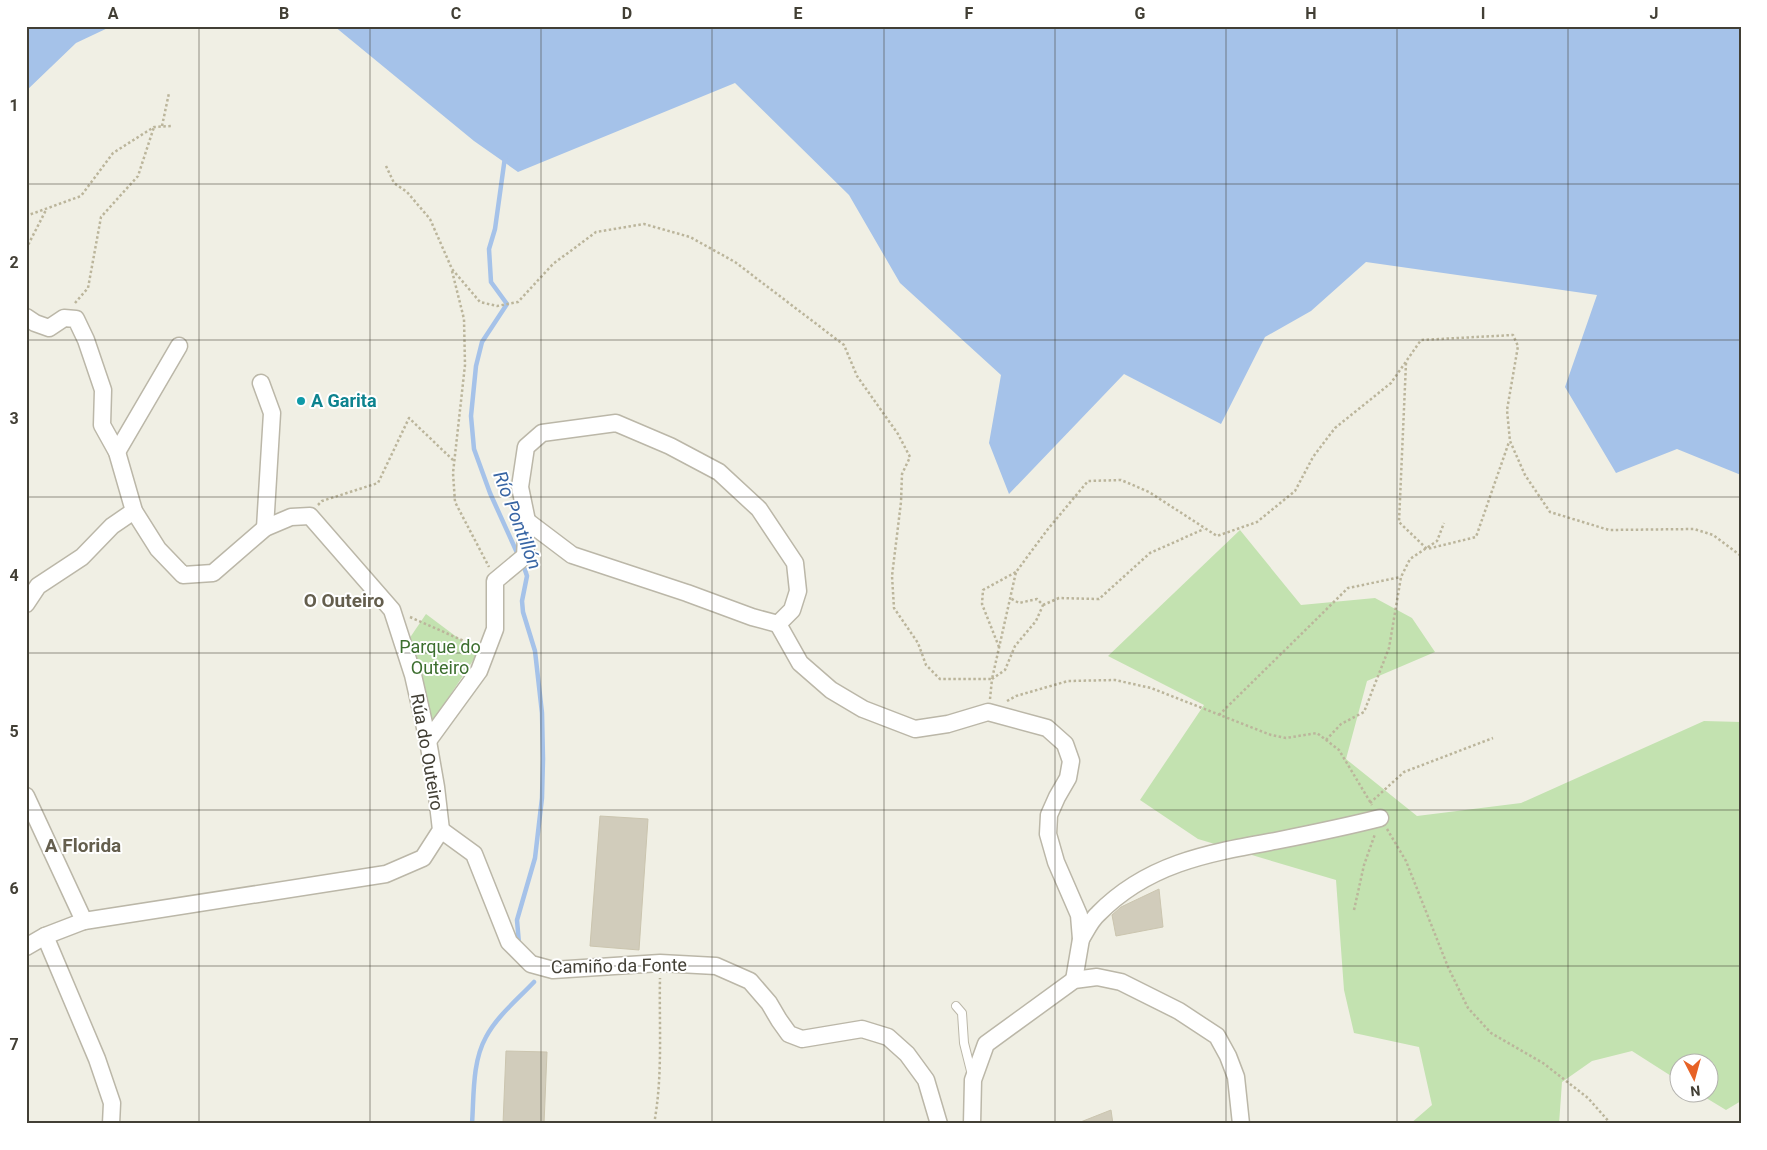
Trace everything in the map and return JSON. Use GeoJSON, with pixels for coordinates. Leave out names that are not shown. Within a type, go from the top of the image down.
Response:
{"type":"FeatureCollection","features":[{"type":"Feature","properties":{"kind":"street"},"geometry":{"type":"LineString","coordinates":[[26,317],[35,323],[49,328],[64,318],[76,319],[86,340],[103,390],[102,425],[117,452],[134,512],[158,549],[183,575],[213,573],[265,528],[291,517],[310,516]]}},
{"type":"Feature","properties":{"kind":"street"},"geometry":{"type":"LineString","coordinates":[[117,452],[179,346]]}},
{"type":"Feature","properties":{"kind":"street"},"geometry":{"type":"LineString","coordinates":[[261,383],[272,413],[265,528]]}},
{"type":"Feature","properties":{"kind":"street"},"geometry":{"type":"LineString","coordinates":[[428,741],[478,671],[495,629],[495,581],[519,560],[527,521],[520,487],[526,447],[542,433],[616,423],[670,446],[719,472],[759,509],[795,563],[798,591],[792,610],[778,624]]}},
{"type":"Feature","properties":{"kind":"street"},"geometry":{"type":"LineString","coordinates":[[26,604],[38,586],[82,557],[112,526],[134,512]]}},
{"type":"Feature","properties":{"kind":"street","name":"Rúa do Outeiro"},"geometry":{"type":"LineString","coordinates":[[26,947],[45,936],[84,921],[386,874],[423,858],[440,830],[436,787],[413,675],[392,610],[310,516]]}},
{"type":"Feature","properties":{"kind":"street"},"geometry":{"type":"LineString","coordinates":[[527,521],[572,555],[687,593],[752,617],[778,624],[800,663],[831,690],[863,709],[915,729],[948,724],[988,712],[1047,728],[1066,744],[1071,761],[1068,778],[1049,815],[1048,834],[1056,862],[1079,915],[1081,939],[1074,980]]}},
{"type":"Feature","properties":{"kind":"street"},"geometry":{"type":"LineString","coordinates":[[26,796],[84,921]]}},
{"type":"Feature","properties":{"kind":"street"},"geometry":{"type":"LineString","coordinates":[[1081,939],[1097,915],[1129,888],[1164,868],[1199,856],[1340,828],[1380,818]]}},
{"type":"Feature","properties":{"kind":"street","name":"Camiño da Fonte"},"geometry":{"type":"LineString","coordinates":[[440,830],[474,854],[509,942],[531,964],[553,970],[660,962],[716,966],[750,981],[769,1003],[789,1034],[802,1039],[862,1028],[888,1037],[907,1054],[926,1080],[939,1124]]}},
{"type":"Feature","properties":{"kind":"street"},"geometry":{"type":"LineString","coordinates":[[45,936],[97,1059],[112,1103],[112,1124]]}},
{"type":"Feature","properties":{"kind":"street"},"geometry":{"type":"LineString","coordinates":[[972,1124],[973,1080],[986,1044],[1074,980],[1097,977],[1121,982],[1179,1011],[1217,1036],[1228,1056],[1236,1077],[1241,1124]]}},
{"type":"Feature","properties":{"kind":"lane"},"geometry":{"type":"LineString","coordinates":[[956,1006],[962,1013],[964,1043],[973,1080]]}},
{"type":"Feature","properties":{"kind":"path"},"geometry":{"type":"LineString","coordinates":[[162,126],[169,93]]}},
{"type":"Feature","properties":{"kind":"path"},"geometry":{"type":"LineString","coordinates":[[26,216],[81,196],[113,153],[154,127],[172,126]]}},
{"type":"Feature","properties":{"kind":"path"},"geometry":{"type":"LineString","coordinates":[[64,318],[88,288],[101,217],[138,176],[154,127]]}},
{"type":"Feature","properties":{"kind":"path"},"geometry":{"type":"LineString","coordinates":[[386,166],[394,183],[408,192],[430,219],[452,269],[464,319],[465,366],[453,473],[455,502],[495,581]]}},
{"type":"Feature","properties":{"kind":"path"},"geometry":{"type":"LineString","coordinates":[[26,248],[46,210]]}},
{"type":"Feature","properties":{"kind":"path"},"geometry":{"type":"LineString","coordinates":[[452,269],[480,302],[497,306],[518,302],[552,264],[596,232],[644,224],[690,237],[743,268],[844,345],[857,376],[898,434],[910,457],[902,474],[901,502],[892,576],[894,608],[918,644],[926,665],[940,679],[992,679],[1004,670],[1015,646],[1036,621],[1043,605],[1060,598],[1099,599],[1150,553],[1205,528]]}},
{"type":"Feature","properties":{"kind":"path"},"geometry":{"type":"LineString","coordinates":[[988,712],[992,679],[1016,572],[1048,529],[1088,481],[1121,480],[1149,492],[1217,536],[1257,522],[1295,491],[1314,457],[1335,428],[1391,383],[1421,340],[1513,335],[1518,346],[1506,410],[1510,441],[1525,475],[1550,512],[1609,530],[1694,529],[1714,535],[1741,556]]}},
{"type":"Feature","properties":{"kind":"path"},"geometry":{"type":"LineString","coordinates":[[1406,361],[1399,522],[1427,549]]}},
{"type":"Feature","properties":{"kind":"path"},"geometry":{"type":"LineString","coordinates":[[310,516],[322,501],[378,483],[409,418],[454,461]]}},
{"type":"Feature","properties":{"kind":"path"},"geometry":{"type":"LineString","coordinates":[[1427,549],[1476,537],[1510,441]]}},
{"type":"Feature","properties":{"kind":"path"},"geometry":{"type":"LineString","coordinates":[[1326,740],[1341,724],[1364,712],[1389,648],[1401,577],[1410,560],[1437,541],[1444,523]]}},
{"type":"Feature","properties":{"kind":"path"},"geometry":{"type":"LineString","coordinates":[[1000,647],[982,604],[983,590],[1016,572]]}},
{"type":"Feature","properties":{"kind":"path"},"geometry":{"type":"LineString","coordinates":[[1219,715],[1348,588],[1401,577]]}},
{"type":"Feature","properties":{"kind":"path"},"geometry":{"type":"LineString","coordinates":[[1010,598],[1019,602],[1037,599],[1043,605]]}},
{"type":"Feature","properties":{"kind":"path"},"geometry":{"type":"LineString","coordinates":[[392,610],[486,651]]}},
{"type":"Feature","properties":{"kind":"path"},"geometry":{"type":"LineString","coordinates":[[988,712],[1016,696],[1068,680],[1115,680],[1151,688],[1271,735],[1286,738],[1317,733],[1339,750],[1406,860],[1448,967],[1468,1008],[1492,1033],[1543,1063],[1588,1098],[1611,1124]]}},
{"type":"Feature","properties":{"kind":"path"},"geometry":{"type":"LineString","coordinates":[[1370,803],[1404,772],[1493,738]]}},
{"type":"Feature","properties":{"kind":"path"},"geometry":{"type":"LineString","coordinates":[[1354,910],[1364,865],[1380,818]]}},
{"type":"Feature","properties":{"kind":"path"},"geometry":{"type":"LineString","coordinates":[[654,1124],[657,1107],[660,962]]}},
{"type":"Feature","properties":{"kind":"green space"},"geometry":{"type":"Polygon","coordinates":[[[1240,530],[1301,605],[1375,598],[1412,618],[1435,652],[1367,681],[1346,759],[1417,816],[1521,803],[1704,721],[1741,722],[1741,1101],[1726,1110],[1713,1102],[1720,1102],[1720,1052],[1670,1052],[1670,1075],[1632,1051],[1592,1061],[1562,1082],[1559,1124],[1410,1124],[1432,1105],[1419,1047],[1354,1033],[1344,990],[1336,880],[1198,839],[1140,800],[1204,705],[1108,656],[1240,530]]]}},
{"type":"Feature","properties":{"kind":"green space","name":"Parque do Outeiro"},"geometry":{"type":"Polygon","coordinates":[[[426,614],[478,653],[431,724],[407,642],[426,614]]]}},
{"type":"Feature","properties":{"kind":"water"},"geometry":{"type":"Polygon","coordinates":[[[26,26],[112,26],[76,43],[26,91],[26,26]]]}},
{"type":"Feature","properties":{"kind":"water"},"geometry":{"type":"Polygon","coordinates":[[[334,26],[1741,26],[1741,475],[1677,449],[1616,473],[1565,387],[1597,295],[1366,262],[1311,311],[1265,337],[1221,424],[1124,374],[1009,494],[989,443],[1001,375],[900,283],[849,195],[735,83],[518,172],[474,141],[334,26]]]}},
{"type":"Feature","properties":{"kind":"building"},"geometry":{"type":"Polygon","coordinates":[[[600,816],[648,819],[639,950],[590,946],[600,816]]]}},
{"type":"Feature","properties":{"kind":"building"},"geometry":{"type":"Polygon","coordinates":[[[1159,889],[1163,927],[1116,936],[1112,915],[1121,907],[1159,889]]]}},
{"type":"Feature","properties":{"kind":"building"},"geometry":{"type":"Polygon","coordinates":[[[506,1051],[547,1052],[544,1124],[503,1124],[506,1051]]]}},
{"type":"Feature","properties":{"kind":"building"},"geometry":{"type":"Polygon","coordinates":[[[1111,1110],[1113,1124],[1078,1124],[1078,1123],[1111,1110]]]}},
{"type":"Feature","properties":{"kind":"waterway","name":"Río Pontillón"},"geometry":{"type":"LineString","coordinates":[[505,157],[495,229],[489,249],[491,282],[507,304],[482,342],[476,366],[471,416],[474,449],[490,493],[519,557]]}},
{"type":"Feature","properties":{"kind":"waterway","name":"Río Pontillón"},"geometry":{"type":"LineString","coordinates":[[519,944],[517,920],[535,858],[542,798],[543,759],[542,713],[535,651],[523,612],[522,601],[527,576],[523,564]]}},
{"type":"Feature","properties":{"kind":"waterway","name":"Río Pontillón"},"geometry":{"type":"LineString","coordinates":[[472,1124],[474,1079],[481,1047],[496,1022],[534,982]]}},
{"type":"Feature","properties":{"kind":"place","name":"A Garita"},"geometry":{"type":"Point","coordinates":[301,401]}},
{"type":"Feature","properties":{"kind":"district","name":"O Outeiro"},"geometry":{"type":"Point","coordinates":[344,600]}},
{"type":"Feature","properties":{"kind":"district","name":"A Florida"},"geometry":{"type":"Point","coordinates":[83,845]}}]}
